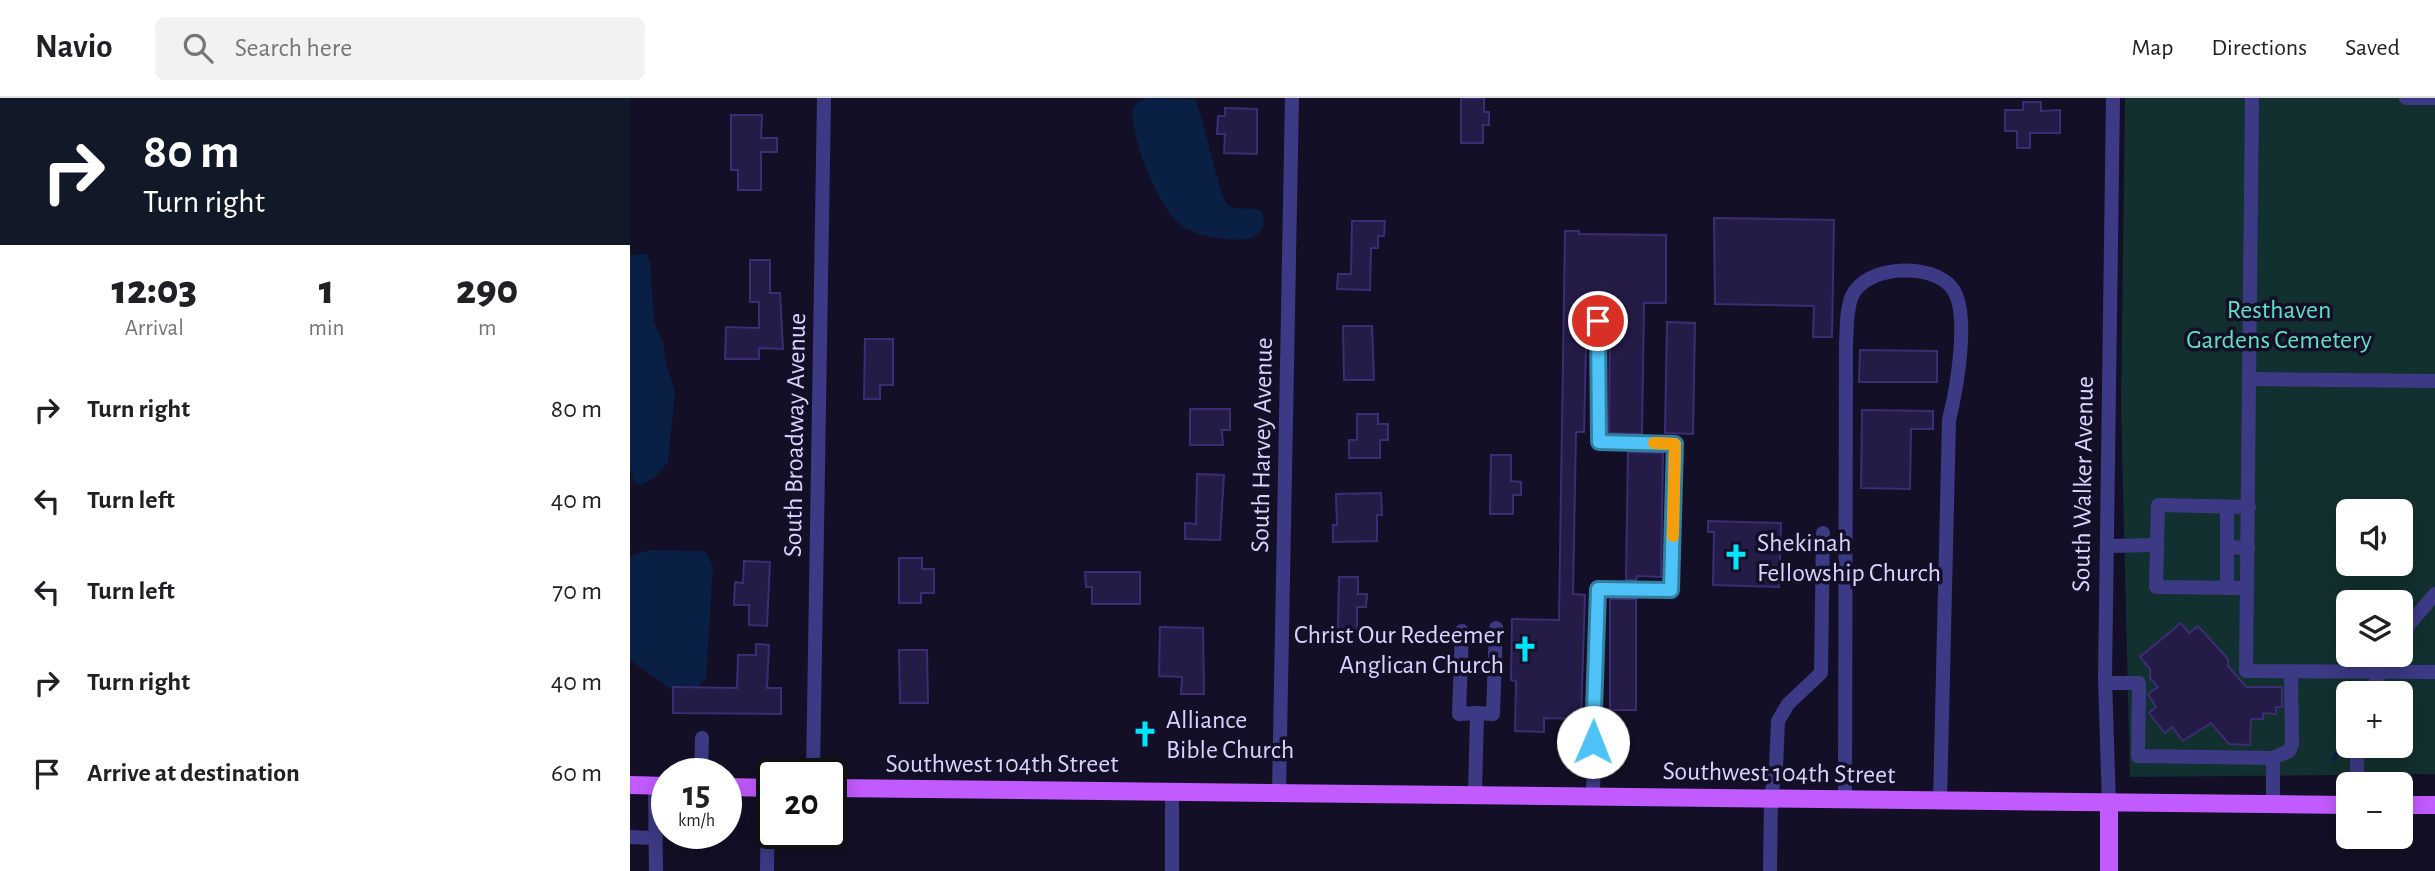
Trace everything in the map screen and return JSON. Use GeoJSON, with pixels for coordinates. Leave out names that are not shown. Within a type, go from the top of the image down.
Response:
{"type":"FeatureCollection","features":[{"type":"Feature","properties":{"kind":"main road"},"geometry":{"type":"LineString","coordinates":[[630,785],[651,786]]}},
{"type":"Feature","properties":{"kind":"main road","name":"Southwest 104th Street"},"geometry":{"type":"LineString","coordinates":[[847,788],[1770,797],[2109,805],[2336,805]]}},
{"type":"Feature","properties":{"kind":"main road","name":"South Walker Avenue"},"geometry":{"type":"LineString","coordinates":[[2109,805],[2109,871]]}},
{"type":"Feature","properties":{"kind":"main road"},"geometry":{"type":"LineString","coordinates":[[2413,805],[2435,805]]}},
{"type":"Feature","properties":{"kind":"street","name":"South Broadway Avenue"},"geometry":{"type":"LineString","coordinates":[[813,758],[824,98]]}},
{"type":"Feature","properties":{"kind":"street","name":"South Harvey Avenue"},"geometry":{"type":"LineString","coordinates":[[1279,792],[1292,98]]}},
{"type":"Feature","properties":{"kind":"street","name":"South Walker Avenue"},"geometry":{"type":"LineString","coordinates":[[2109,805],[2106,682],[2113,98]]}},
{"type":"Feature","properties":{"kind":"street"},"geometry":{"type":"LineString","coordinates":[[2252,98],[2246,671],[2435,672]]}},
{"type":"Feature","properties":{"kind":"street"},"geometry":{"type":"LineString","coordinates":[[2406,98],[2435,98]]}},
{"type":"Feature","properties":{"kind":"street"},"geometry":{"type":"LineString","coordinates":[[1845,799],[1846,344],[1849,308],[1853,294],[1871,277],[1900,272],[1924,272],[1939,277],[1953,288],[1960,310],[1957,389],[1950,420],[1940,802]]}},
{"type":"Feature","properties":{"kind":"street"},"geometry":{"type":"LineString","coordinates":[[1593,795],[1598,589],[1650,596],[1671,590],[1675,444],[1599,442],[1598,321]]}},
{"type":"Feature","properties":{"kind":"street"},"geometry":{"type":"LineString","coordinates":[[2251,379],[2435,381]]}},
{"type":"Feature","properties":{"kind":"street"},"geometry":{"type":"LineString","coordinates":[[2247,588],[2156,587],[2157,545],[2158,505],[2249,507]]}},
{"type":"Feature","properties":{"kind":"street"},"geometry":{"type":"LineString","coordinates":[[2227,507],[2227,587]]}},
{"type":"Feature","properties":{"kind":"street"},"geometry":{"type":"LineString","coordinates":[[1770,871],[1770,797],[1776,767],[1778,721],[1788,704],[1821,673],[1823,533]]}},
{"type":"Feature","properties":{"kind":"street"},"geometry":{"type":"LineString","coordinates":[[2107,546],[2157,545]]}},
{"type":"Feature","properties":{"kind":"street"},"geometry":{"type":"LineString","coordinates":[[2227,547],[2248,548]]}},
{"type":"Feature","properties":{"kind":"street"},"geometry":{"type":"LineString","coordinates":[[2413,620],[2435,594]]}},
{"type":"Feature","properties":{"kind":"street"},"geometry":{"type":"LineString","coordinates":[[1462,631],[1459,714],[1493,714],[1496,628]]}},
{"type":"Feature","properties":{"kind":"street"},"geometry":{"type":"LineString","coordinates":[[2377,681],[2383,667]]}},
{"type":"Feature","properties":{"kind":"street"},"geometry":{"type":"LineString","coordinates":[[2106,682],[2139,683],[2138,756],[2273,758],[2289,751],[2292,744],[2291,671]]}},
{"type":"Feature","properties":{"kind":"street"},"geometry":{"type":"LineString","coordinates":[[1475,794],[1477,713]]}},
{"type":"Feature","properties":{"kind":"street"},"geometry":{"type":"LineString","coordinates":[[701,758],[702,738]]}},
{"type":"Feature","properties":{"kind":"street"},"geometry":{"type":"LineString","coordinates":[[2273,758],[2273,806]]}},
{"type":"Feature","properties":{"kind":"street"},"geometry":{"type":"LineString","coordinates":[[1172,791],[1172,871]]}},
{"type":"Feature","properties":{"kind":"street"},"geometry":{"type":"LineString","coordinates":[[630,837],[651,838]]}},
{"type":"Feature","properties":{"kind":"street"},"geometry":{"type":"LineString","coordinates":[[656,849],[656,871]]}},
{"type":"Feature","properties":{"kind":"street"},"geometry":{"type":"LineString","coordinates":[[767,871],[768,849]]}},
{"type":"Feature","properties":{"kind":"green space","name":"Resthaven Gardens Cemetery"},"geometry":{"type":"Polygon","coordinates":[[[2125,98],[2435,98],[2435,774],[2336,772],[2336,775],[2130,777],[2121,407],[2125,98]]]}},
{"type":"Feature","properties":{"kind":"water"},"geometry":{"type":"Polygon","coordinates":[[[1145,98],[1195,99],[1225,201],[1229,206],[1261,211],[1263,225],[1259,233],[1235,240],[1219,238],[1191,231],[1173,217],[1147,171],[1136,136],[1133,107],[1145,98]]]}},
{"type":"Feature","properties":{"kind":"water"},"geometry":{"type":"Polygon","coordinates":[[[646,254],[650,261],[654,323],[663,341],[665,360],[675,392],[668,462],[654,478],[640,485],[634,482],[630,468],[630,255],[646,254]]]}},
{"type":"Feature","properties":{"kind":"water"},"geometry":{"type":"Polygon","coordinates":[[[649,550],[700,551],[706,553],[713,566],[706,678],[690,695],[675,692],[630,660],[630,556],[649,550]]]}},
{"type":"Feature","properties":{"kind":"building"},"geometry":{"type":"Polygon","coordinates":[[[1461,98],[1484,98],[1484,112],[1489,112],[1489,125],[1483,125],[1483,143],[1461,143],[1461,98]]]}},
{"type":"Feature","properties":{"kind":"building"},"geometry":{"type":"Polygon","coordinates":[[[2023,102],[2041,102],[2041,111],[2060,110],[2060,133],[2030,133],[2030,148],[2017,148],[2017,131],[2005,131],[2005,110],[2023,110],[2023,102]]]}},
{"type":"Feature","properties":{"kind":"building"},"geometry":{"type":"Polygon","coordinates":[[[1225,108],[1257,109],[1257,154],[1224,153],[1225,134],[1217,134],[1218,116],[1225,116],[1225,108]]]}},
{"type":"Feature","properties":{"kind":"building"},"geometry":{"type":"Polygon","coordinates":[[[731,115],[762,115],[761,138],[777,138],[777,152],[761,152],[761,190],[738,190],[738,170],[731,170],[731,115]]]}},
{"type":"Feature","properties":{"kind":"building"},"geometry":{"type":"Polygon","coordinates":[[[1714,218],[1834,220],[1832,337],[1813,337],[1814,306],[1715,304],[1714,218]]]}},
{"type":"Feature","properties":{"kind":"building"},"geometry":{"type":"Polygon","coordinates":[[[1352,221],[1385,221],[1384,236],[1378,236],[1378,248],[1371,248],[1370,290],[1337,289],[1338,274],[1351,274],[1352,221]]]}},
{"type":"Feature","properties":{"kind":"building"},"geometry":{"type":"Polygon","coordinates":[[[1565,231],[1579,231],[1579,234],[1666,235],[1666,303],[1644,303],[1642,434],[1609,433],[1610,303],[1587,303],[1584,432],[1576,432],[1573,594],[1585,595],[1581,719],[1544,718],[1544,732],[1515,731],[1516,681],[1511,680],[1512,619],[1559,620],[1565,231]]]}},
{"type":"Feature","properties":{"kind":"building"},"geometry":{"type":"Polygon","coordinates":[[[750,260],[770,260],[770,293],[780,293],[783,349],[759,348],[759,359],[725,359],[726,327],[759,328],[759,302],[750,302],[750,260]]]}},
{"type":"Feature","properties":{"kind":"building"},"geometry":{"type":"Polygon","coordinates":[[[1667,322],[1695,323],[1693,434],[1665,433],[1667,322]]]}},
{"type":"Feature","properties":{"kind":"building"},"geometry":{"type":"Polygon","coordinates":[[[1343,326],[1372,326],[1374,380],[1344,380],[1343,326]]]}},
{"type":"Feature","properties":{"kind":"building"},"geometry":{"type":"Polygon","coordinates":[[[865,339],[893,339],[893,385],[880,385],[880,399],[864,399],[865,339]]]}},
{"type":"Feature","properties":{"kind":"building"},"geometry":{"type":"Polygon","coordinates":[[[1860,350],[1937,351],[1937,382],[1859,382],[1860,350]]]}},
{"type":"Feature","properties":{"kind":"building"},"geometry":{"type":"Polygon","coordinates":[[[1190,409],[1230,409],[1230,430],[1222,430],[1223,445],[1190,445],[1190,409]]]}},
{"type":"Feature","properties":{"kind":"building"},"geometry":{"type":"Polygon","coordinates":[[[1862,410],[1933,411],[1933,429],[1911,429],[1910,489],[1861,488],[1862,410]]]}},
{"type":"Feature","properties":{"kind":"building"},"geometry":{"type":"Polygon","coordinates":[[[1357,414],[1378,414],[1378,424],[1388,424],[1388,440],[1380,440],[1380,458],[1349,458],[1349,440],[1357,440],[1357,414]]]}},
{"type":"Feature","properties":{"kind":"building"},"geometry":{"type":"Polygon","coordinates":[[[1628,452],[1663,453],[1661,577],[1637,576],[1636,580],[1626,580],[1628,452]]]}},
{"type":"Feature","properties":{"kind":"building"},"geometry":{"type":"Polygon","coordinates":[[[1491,455],[1511,455],[1511,481],[1521,482],[1521,495],[1513,495],[1513,514],[1490,514],[1491,455]]]}},
{"type":"Feature","properties":{"kind":"building"},"geometry":{"type":"Polygon","coordinates":[[[1197,474],[1224,475],[1220,540],[1185,539],[1185,523],[1196,524],[1197,474]]]}},
{"type":"Feature","properties":{"kind":"building"},"geometry":{"type":"Polygon","coordinates":[[[1381,493],[1382,515],[1377,515],[1377,541],[1333,542],[1333,525],[1337,525],[1336,494],[1381,493]]]}},
{"type":"Feature","properties":{"kind":"building"},"geometry":{"type":"Polygon","coordinates":[[[1708,521],[1781,523],[1779,587],[1713,585],[1714,532],[1708,532],[1708,521]]]}},
{"type":"Feature","properties":{"kind":"building"},"geometry":{"type":"Polygon","coordinates":[[[899,558],[922,558],[922,569],[934,569],[934,593],[921,593],[921,603],[899,603],[899,558]]]}},
{"type":"Feature","properties":{"kind":"building"},"geometry":{"type":"Polygon","coordinates":[[[744,561],[770,562],[767,626],[749,625],[749,605],[734,605],[735,582],[743,583],[744,561]]]}},
{"type":"Feature","properties":{"kind":"building"},"geometry":{"type":"Polygon","coordinates":[[[1085,572],[1140,572],[1140,604],[1092,604],[1092,587],[1086,587],[1085,572]]]}},
{"type":"Feature","properties":{"kind":"building"},"geometry":{"type":"Polygon","coordinates":[[[1339,577],[1358,577],[1358,594],[1367,594],[1366,607],[1357,607],[1357,629],[1338,628],[1339,577]]]}},
{"type":"Feature","properties":{"kind":"building"},"geometry":{"type":"Polygon","coordinates":[[[1610,599],[1636,599],[1636,710],[1610,710],[1610,599]]]}},
{"type":"Feature","properties":{"kind":"building"},"geometry":{"type":"Polygon","coordinates":[[[2181,623],[2189,633],[2198,626],[2228,659],[2228,666],[2246,687],[2282,687],[2282,707],[2276,707],[2276,714],[2263,713],[2263,719],[2251,719],[2250,745],[2229,744],[2211,723],[2183,741],[2172,727],[2165,733],[2149,713],[2156,707],[2148,694],[2158,687],[2150,678],[2150,669],[2140,657],[2181,623]]]}},
{"type":"Feature","properties":{"kind":"building"},"geometry":{"type":"Polygon","coordinates":[[[1160,627],[1203,628],[1204,694],[1181,694],[1182,677],[1159,676],[1160,627]]]}},
{"type":"Feature","properties":{"kind":"building"},"geometry":{"type":"Polygon","coordinates":[[[756,644],[769,645],[767,688],[781,688],[781,714],[673,713],[673,687],[737,688],[738,655],[756,655],[756,644]]]}},
{"type":"Feature","properties":{"kind":"building"},"geometry":{"type":"Polygon","coordinates":[[[899,650],[927,650],[928,703],[900,703],[899,650]]]}},
{"type":"Feature","properties":{"kind":"slow traffic"},"geometry":{"type":"LineString","coordinates":[[1654,443],[1675,444],[1673,536]]}},
{"type":"Feature","properties":{"kind":"place","name":"Shekinah Fellowship Church"},"geometry":{"type":"Point","coordinates":[1736,557]}},
{"type":"Feature","properties":{"kind":"place","name":"Christ Our Redeemer Anglican Church"},"geometry":{"type":"Point","coordinates":[1525,649]}},
{"type":"Feature","properties":{"kind":"place","name":"Alliance Bible Church"},"geometry":{"type":"Point","coordinates":[1145,734]}},
{"type":"Feature","properties":{"kind":"route"},"geometry":{"type":"LineString","coordinates":[[1593,742],[1598,589],[1671,590],[1675,444],[1599,442],[1598,321]]}}]}
